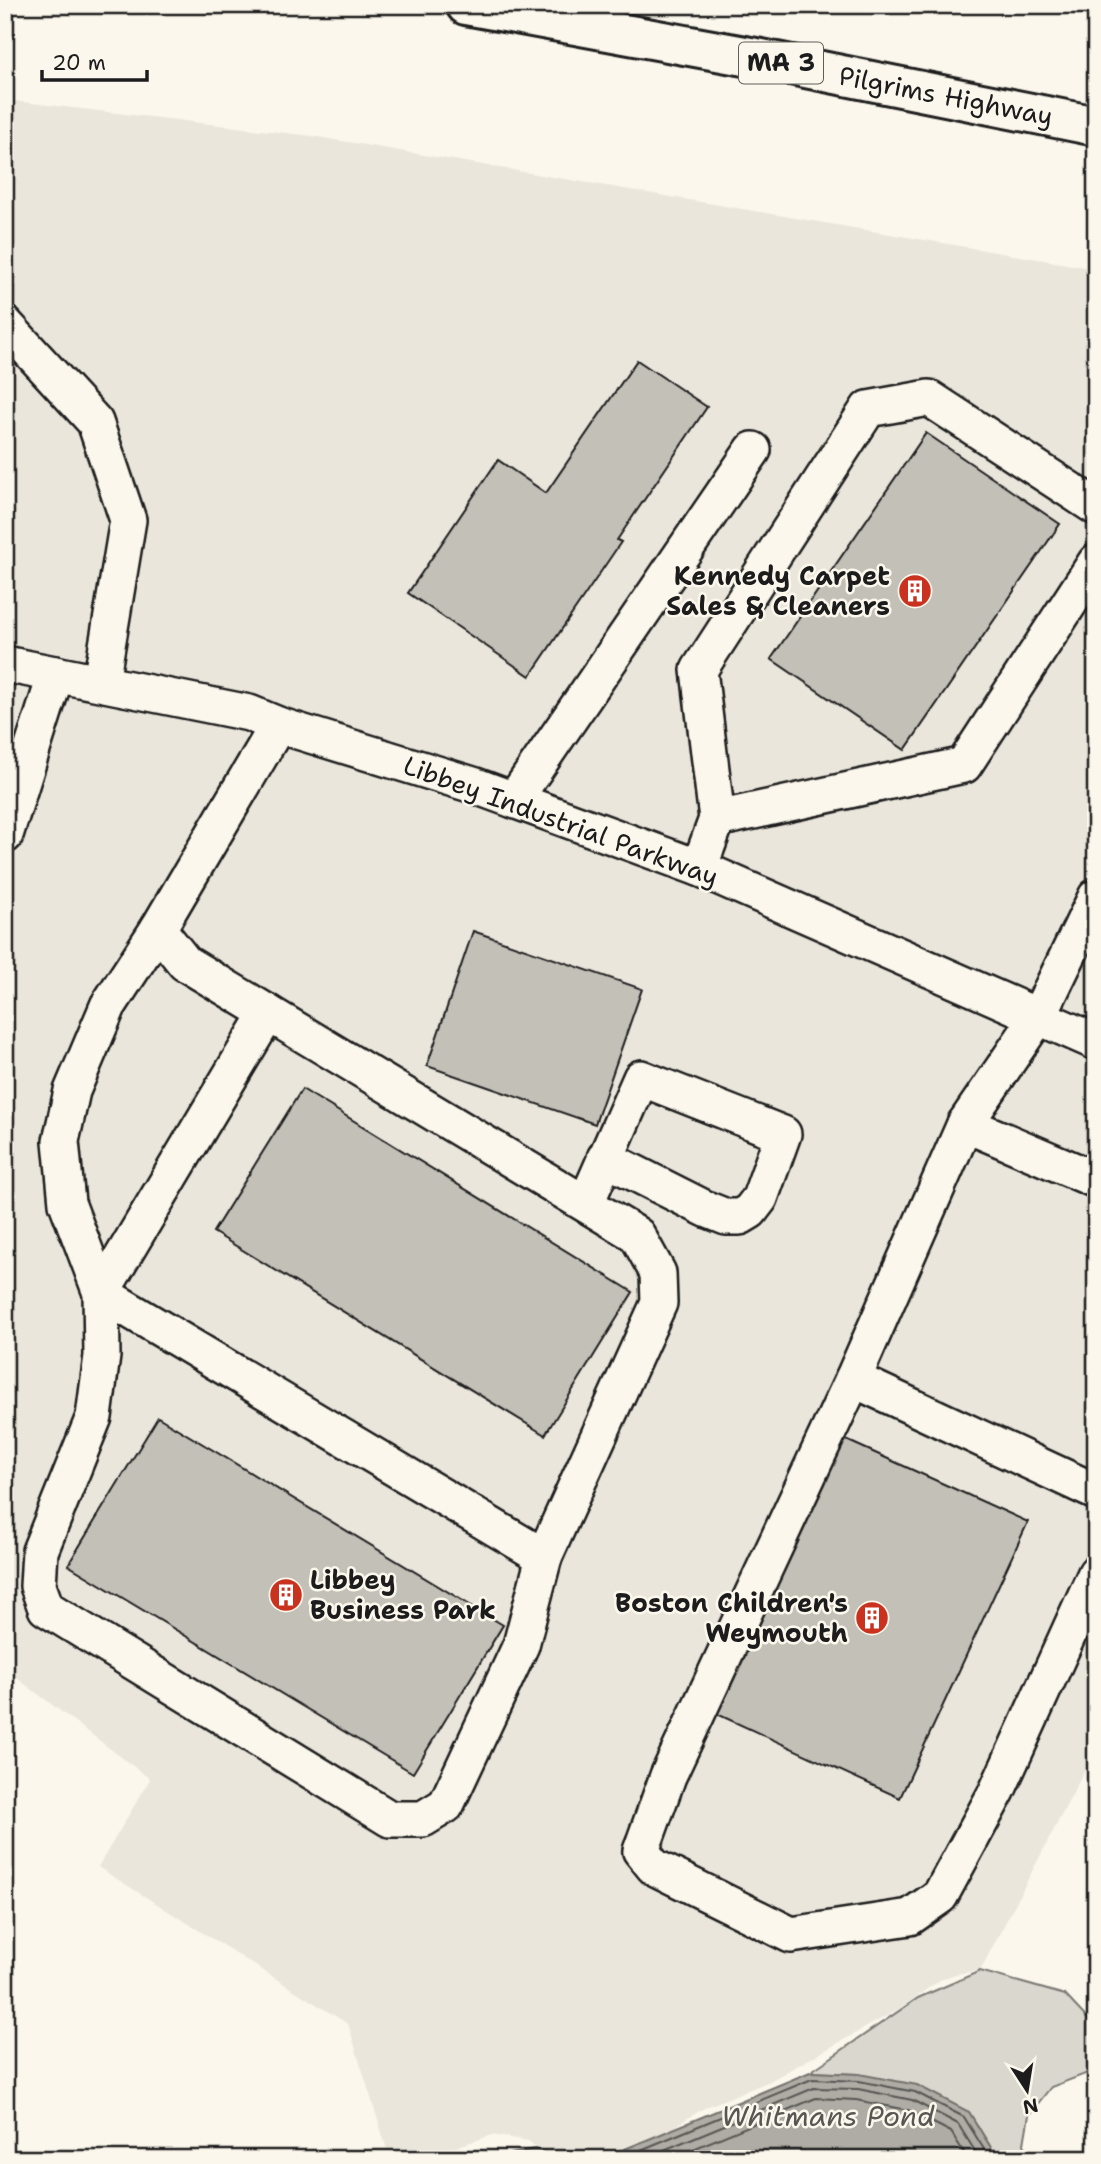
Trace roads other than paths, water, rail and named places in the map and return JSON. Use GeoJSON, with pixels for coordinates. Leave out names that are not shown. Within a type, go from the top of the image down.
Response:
{"type":"FeatureCollection","features":[{"type":"Feature","properties":{"kind":"highway","name":"Pilgrims Highway"},"geometry":{"type":"LineString","coordinates":[[466,5],[774,61],[1096,126]]}},
{"type":"Feature","properties":{"kind":"street"},"geometry":{"type":"LineString","coordinates":[[5,324],[95,422],[128,520],[101,682]]}},
{"type":"Feature","properties":{"kind":"street"},"geometry":{"type":"LineString","coordinates":[[699,868],[717,819],[699,670],[868,409],[929,398],[1096,507]]}},
{"type":"Feature","properties":{"kind":"street"},"geometry":{"type":"LineString","coordinates":[[514,800],[753,450]]}},
{"type":"Feature","properties":{"kind":"street"},"geometry":{"type":"LineString","coordinates":[[717,819],[964,765],[1096,562]]}},
{"type":"Feature","properties":{"kind":"street","name":"Libbey Industrial Parkway"},"geometry":{"type":"LineString","coordinates":[[5,664],[249,713],[278,725],[473,785],[699,868],[1096,1042]]}},
{"type":"Feature","properties":{"kind":"street"},"geometry":{"type":"LineString","coordinates":[[5,835],[56,674]]}},
{"type":"Feature","properties":{"kind":"street"},"geometry":{"type":"LineString","coordinates":[[158,929],[186,963],[637,1235],[658,1273],[659,1303],[544,1557],[520,1645],[446,1805],[423,1819],[390,1819],[46,1608],[38,1586],[40,1551],[94,1417],[102,1356],[101,1293],[67,1202],[61,1141],[72,1091],[108,1006],[158,929],[278,725]]}},
{"type":"Feature","properties":{"kind":"street"},"geometry":{"type":"LineString","coordinates":[[1096,897],[1038,1017],[965,1124],[853,1379],[668,1776],[641,1851],[654,1867],[791,1935],[910,1917],[940,1896],[998,1791],[1096,1573]]}},
{"type":"Feature","properties":{"kind":"street"},"geometry":{"type":"LineString","coordinates":[[101,1293],[268,1013]]}},
{"type":"Feature","properties":{"kind":"street"},"geometry":{"type":"LineString","coordinates":[[586,1203],[641,1078],[783,1135],[760,1198],[750,1211],[740,1217],[726,1217],[706,1209],[606,1158]]}},
{"type":"Feature","properties":{"kind":"street"},"geometry":{"type":"LineString","coordinates":[[965,1124],[1096,1180]]}},
{"type":"Feature","properties":{"kind":"street"},"geometry":{"type":"LineString","coordinates":[[101,1293],[544,1557]]}},
{"type":"Feature","properties":{"kind":"street"},"geometry":{"type":"LineString","coordinates":[[853,1379],[1096,1492]]}},
{"type":"Feature","properties":{"kind":"water","name":"Whitmans Pond"},"geometry":{"type":"Polygon","coordinates":[[[810,2072],[859,2074],[917,2085],[969,2112],[998,2159],[601,2159],[810,2072]]]}},
{"type":"Feature","properties":{"kind":"water"},"geometry":{"type":"Polygon","coordinates":[[[534,2149],[569,2159],[487,2159],[534,2149]]]}},
{"type":"Feature","properties":{"kind":"place","name":"Kennedy Carpet Sales & Cleaners"},"geometry":{"type":"Point","coordinates":[915,591]}},
{"type":"Feature","properties":{"kind":"place","name":"Libbey Business Park"},"geometry":{"type":"Point","coordinates":[286,1595]}},
{"type":"Feature","properties":{"kind":"place","name":"Boston Children's Weymouth"},"geometry":{"type":"Point","coordinates":[872,1618]}}]}
